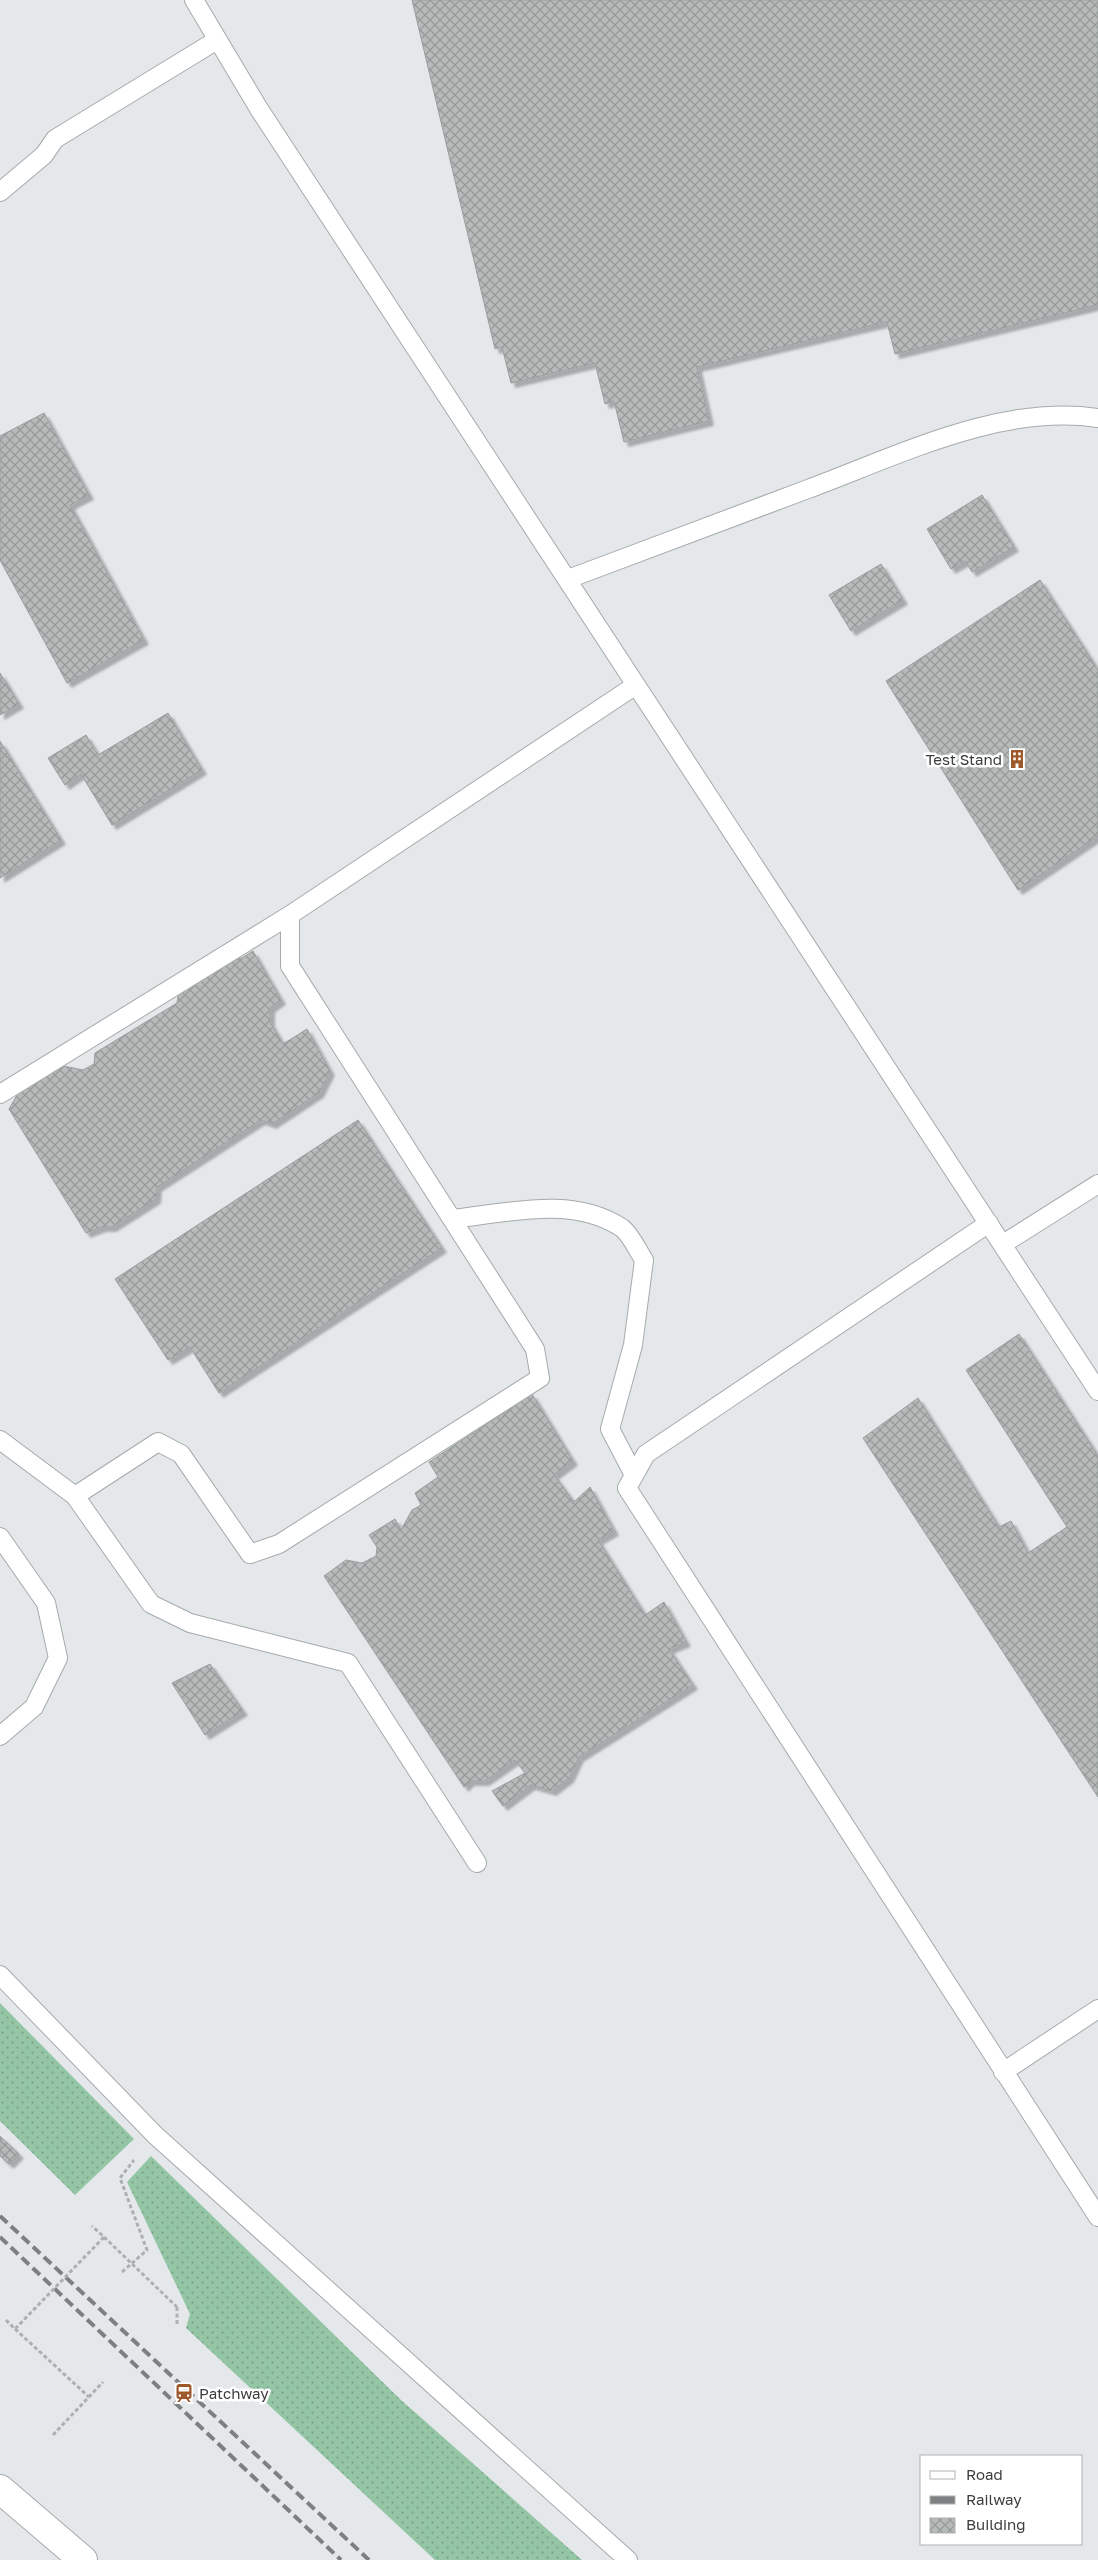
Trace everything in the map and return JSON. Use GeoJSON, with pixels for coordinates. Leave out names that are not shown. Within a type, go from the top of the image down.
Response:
{"type":"FeatureCollection","features":[{"type":"Feature","properties":{"kind":"street"},"geometry":{"type":"LineString","coordinates":[[0,2489],[83,2560]]}},
{"type":"Feature","properties":{"kind":"lane"},"geometry":{"type":"LineString","coordinates":[[194,0],[259,109],[1098,1391]]}},
{"type":"Feature","properties":{"kind":"lane"},"geometry":{"type":"LineString","coordinates":[[0,192],[44,155],[55,139],[217,40]]}},
{"type":"Feature","properties":{"kind":"lane"},"geometry":{"type":"LineString","coordinates":[[568,579],[952,435],[1028,417],[1077,415],[1098,418]]}},
{"type":"Feature","properties":{"kind":"lane"},"geometry":{"type":"LineString","coordinates":[[0,1094],[290,915],[636,684]]}},
{"type":"Feature","properties":{"kind":"lane"},"geometry":{"type":"LineString","coordinates":[[75,1496],[158,1442],[181,1454],[250,1554],[279,1544],[540,1378],[535,1349],[290,966],[290,915]]}},
{"type":"Feature","properties":{"kind":"lane"},"geometry":{"type":"LineString","coordinates":[[1003,1244],[1098,1184]]}},
{"type":"Feature","properties":{"kind":"lane"},"geometry":{"type":"LineString","coordinates":[[452,1220],[552,1208],[590,1212],[623,1229],[644,1260],[633,1345],[610,1429],[634,1475]]}},
{"type":"Feature","properties":{"kind":"lane"},"geometry":{"type":"LineString","coordinates":[[989,1223],[646,1454],[627,1488],[1098,2217]]}},
{"type":"Feature","properties":{"kind":"lane"},"geometry":{"type":"LineString","coordinates":[[0,1440],[75,1496],[151,1604],[190,1623],[348,1663],[477,1863]]}},
{"type":"Feature","properties":{"kind":"lane"},"geometry":{"type":"LineString","coordinates":[[0,1537],[46,1603],[58,1658],[34,1707],[0,1736]]}},
{"type":"Feature","properties":{"kind":"lane"},"geometry":{"type":"LineString","coordinates":[[0,1975],[156,2135],[628,2560]]}},
{"type":"Feature","properties":{"kind":"lane"},"geometry":{"type":"LineString","coordinates":[[1003,2072],[1098,2009]]}},
{"type":"Feature","properties":{"kind":"path"},"geometry":{"type":"LineString","coordinates":[[122,2272],[147,2250],[120,2178],[130,2165]]}},
{"type":"Feature","properties":{"kind":"path"},"geometry":{"type":"LineString","coordinates":[[92,2226],[176,2307],[178,2326]]}},
{"type":"Feature","properties":{"kind":"path"},"geometry":{"type":"LineString","coordinates":[[15,2329],[104,2237]]}},
{"type":"Feature","properties":{"kind":"path"},"geometry":{"type":"LineString","coordinates":[[6,2320],[89,2397]]}},
{"type":"Feature","properties":{"kind":"path"},"geometry":{"type":"LineString","coordinates":[[54,2435],[103,2382]]}},
{"type":"Feature","properties":{"kind":"green space"},"geometry":{"type":"Polygon","coordinates":[[[0,2003],[134,2139],[75,2195],[0,2121],[0,2003]]]}},
{"type":"Feature","properties":{"kind":"green space"},"geometry":{"type":"Polygon","coordinates":[[[151,2156],[401,2400],[582,2560],[435,2560],[186,2328],[190,2314],[127,2182],[151,2156]]]}},
{"type":"Feature","properties":{"kind":"building"},"geometry":{"type":"Polygon","coordinates":[[[412,0],[1098,0],[1098,305],[895,354],[887,322],[697,367],[709,421],[624,442],[614,401],[605,404],[595,363],[511,383],[502,347],[495,349],[412,0]]]}},
{"type":"Feature","properties":{"kind":"building"},"geometry":{"type":"Polygon","coordinates":[[[44,413],[89,495],[70,505],[144,640],[67,683],[0,560],[0,436],[44,413]]]}},
{"type":"Feature","properties":{"kind":"building"},"geometry":{"type":"Polygon","coordinates":[[[982,495],[1014,547],[972,572],[965,561],[951,569],[927,529],[982,495]]]}},
{"type":"Feature","properties":{"kind":"building"},"geometry":{"type":"Polygon","coordinates":[[[881,564],[903,600],[851,631],[829,595],[881,564]]]}},
{"type":"Feature","properties":{"kind":"building","name":"Test Stand"},"geometry":{"type":"Polygon","coordinates":[[[1040,580],[1098,670],[1098,836],[1018,890],[886,681],[1040,580]]]}},
{"type":"Feature","properties":{"kind":"building"},"geometry":{"type":"Polygon","coordinates":[[[0,673],[19,704],[0,715],[0,673]]]}},
{"type":"Feature","properties":{"kind":"building"},"geometry":{"type":"Polygon","coordinates":[[[168,713],[202,770],[112,825],[81,774],[65,785],[48,758],[86,735],[98,755],[168,713]]]}},
{"type":"Feature","properties":{"kind":"building"},"geometry":{"type":"Polygon","coordinates":[[[0,741],[61,840],[0,878],[0,741]]]}},
{"type":"Feature","properties":{"kind":"building"},"geometry":{"type":"Polygon","coordinates":[[[253,951],[281,1000],[270,1008],[270,1022],[283,1044],[307,1029],[330,1071],[319,1093],[272,1124],[261,1120],[157,1187],[156,1199],[112,1227],[102,1227],[86,1233],[9,1109],[21,1088],[59,1065],[83,1070],[94,1064],[95,1053],[177,1003],[179,991],[227,962],[242,958],[253,951]]]}},
{"type":"Feature","properties":{"kind":"building"},"geometry":{"type":"Polygon","coordinates":[[[358,1120],[442,1248],[219,1393],[190,1347],[168,1360],[115,1279],[358,1120]]]}},
{"type":"Feature","properties":{"kind":"building"},"geometry":{"type":"Polygon","coordinates":[[[1019,1334],[1098,1456],[1098,1797],[863,1438],[918,1398],[999,1527],[1011,1521],[1028,1553],[1067,1527],[966,1370],[1019,1334]]]}},
{"type":"Feature","properties":{"kind":"building"},"geometry":{"type":"Polygon","coordinates":[[[532,1394],[573,1461],[554,1475],[574,1502],[590,1487],[614,1531],[598,1540],[645,1615],[664,1602],[686,1642],[669,1649],[693,1685],[579,1757],[569,1778],[552,1791],[531,1785],[503,1806],[492,1791],[525,1773],[515,1760],[485,1781],[470,1781],[464,1787],[324,1576],[346,1560],[362,1563],[376,1556],[377,1547],[369,1535],[395,1519],[401,1530],[412,1510],[421,1505],[415,1493],[438,1477],[429,1462],[532,1394]]]}},
{"type":"Feature","properties":{"kind":"building"},"geometry":{"type":"Polygon","coordinates":[[[210,1664],[243,1711],[205,1735],[172,1683],[210,1664]]]}},
{"type":"Feature","properties":{"kind":"building"},"geometry":{"type":"Polygon","coordinates":[[[0,2136],[19,2154],[9,2164],[0,2156],[0,2136]]]}},
{"type":"Feature","properties":{"kind":"railway"},"geometry":{"type":"LineString","coordinates":[[0,2216],[369,2560]]}},
{"type":"Feature","properties":{"kind":"railway"},"geometry":{"type":"LineString","coordinates":[[0,2237],[341,2560]]}},
{"type":"Feature","properties":{"kind":"place","name":"Test Stand"},"geometry":{"type":"Point","coordinates":[1017,759]}},
{"type":"Feature","properties":{"kind":"place","name":"Patchway"},"geometry":{"type":"Point","coordinates":[184,2393]}}]}
